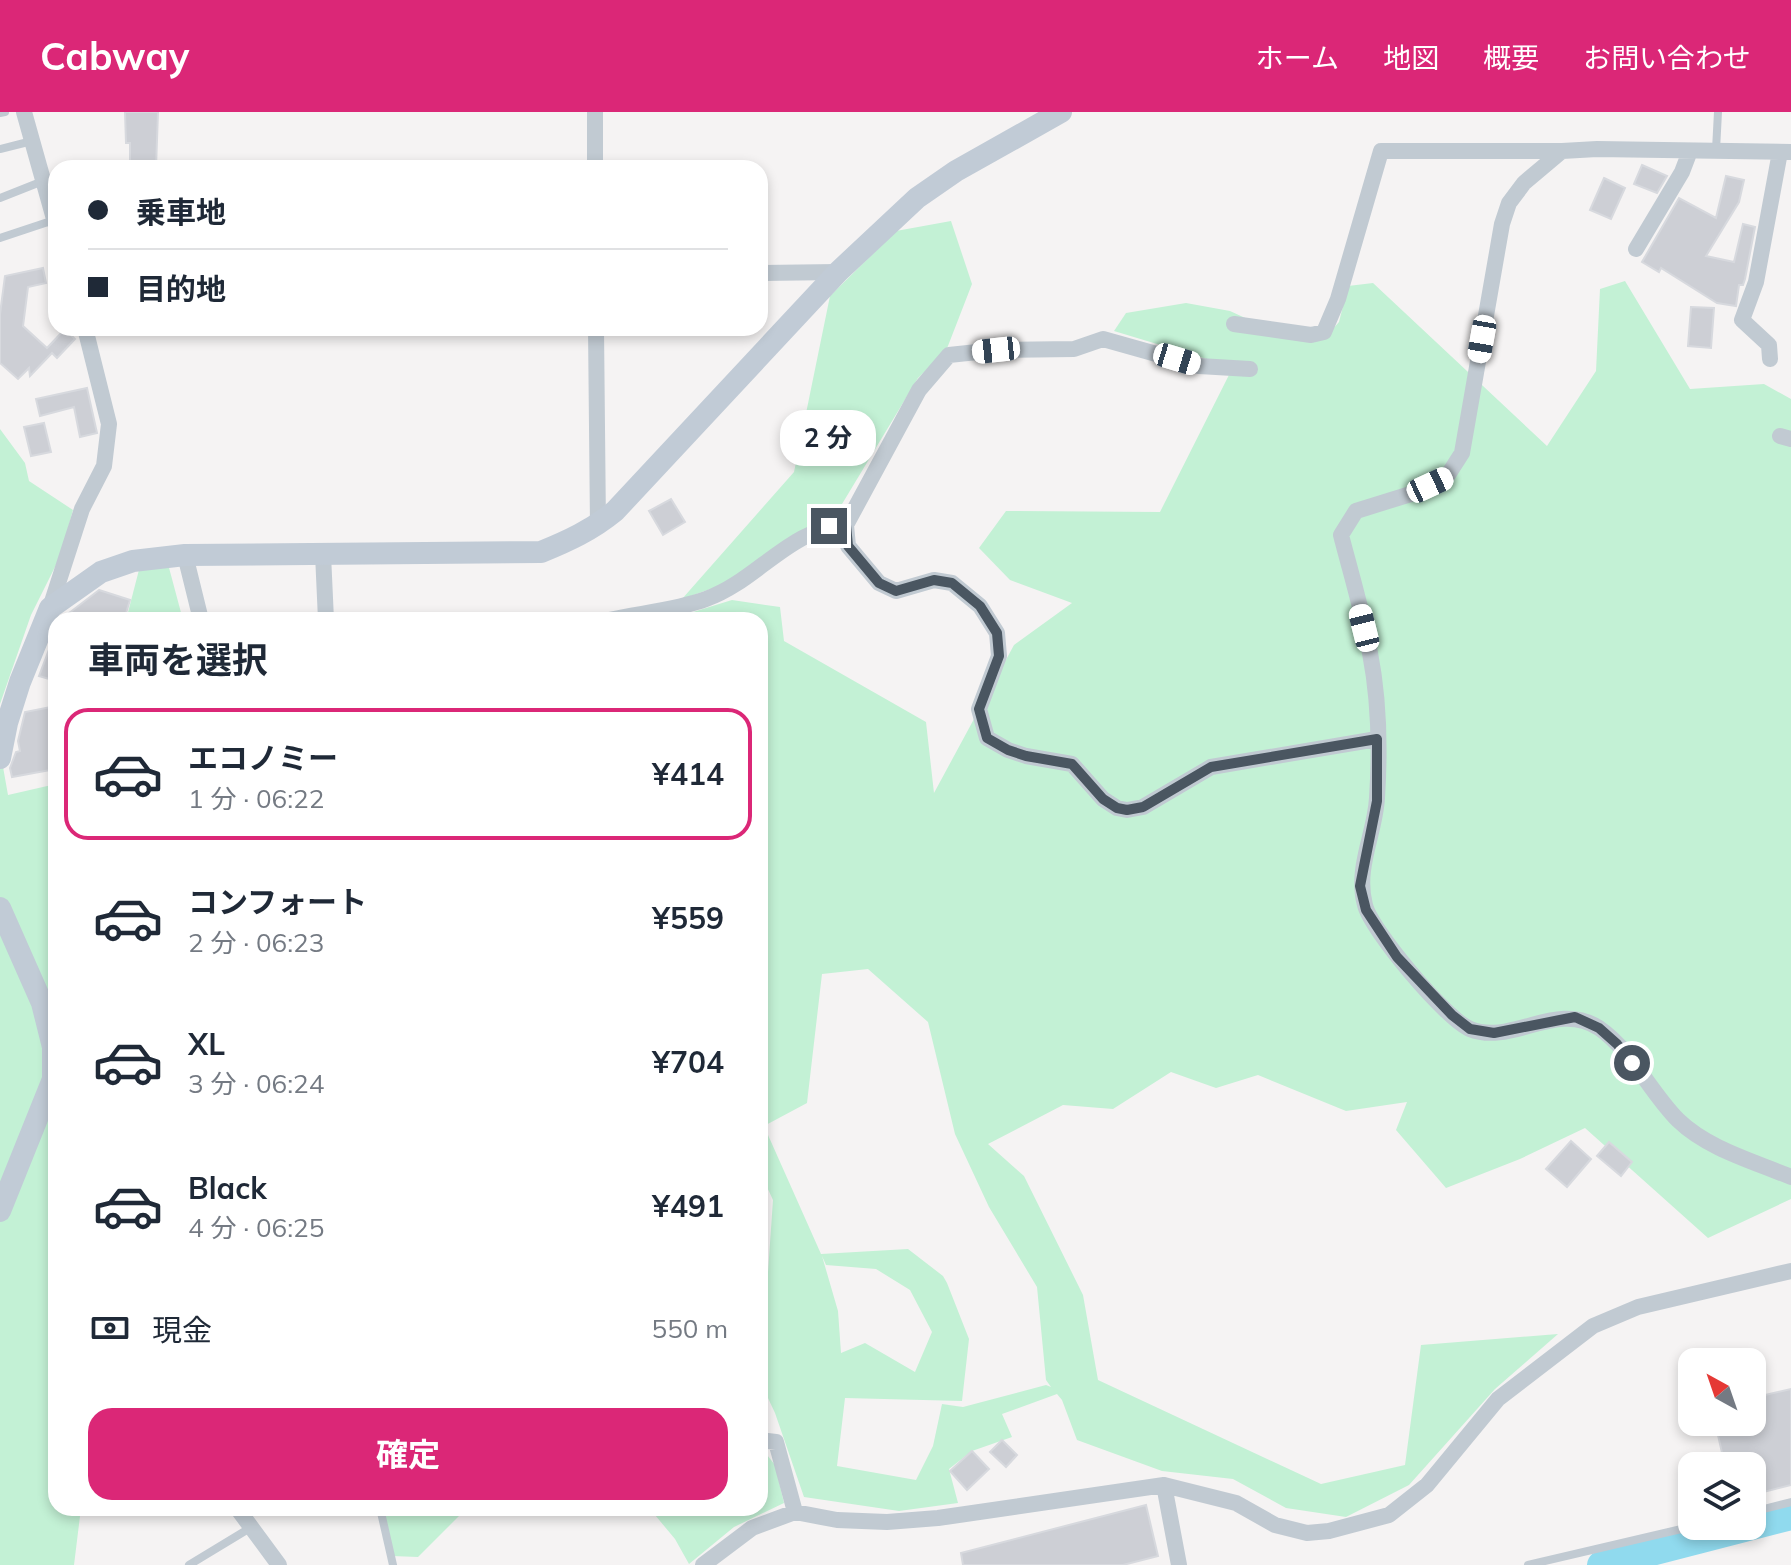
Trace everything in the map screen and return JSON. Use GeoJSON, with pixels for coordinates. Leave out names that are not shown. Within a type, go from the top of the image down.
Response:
{"type":"FeatureCollection","features":[{"type":"Feature","properties":{"kind":"street"},"geometry":{"type":"LineString","coordinates":[[24,112],[48,198]]}},
{"type":"Feature","properties":{"kind":"street"},"geometry":{"type":"LineString","coordinates":[[595,112],[595,160]]}},
{"type":"Feature","properties":{"kind":"street"},"geometry":{"type":"LineString","coordinates":[[50,608],[101,572],[133,561],[185,555],[541,552],[572,540],[598,526],[615,511],[838,272],[917,198],[956,171],[1061,112]]}},
{"type":"Feature","properties":{"kind":"street"},"geometry":{"type":"LineString","coordinates":[[1234,324],[1311,335],[1324,332],[1338,299],[1381,151],[1785,152],[1756,282],[1742,320],[1769,345],[1770,359]]}},
{"type":"Feature","properties":{"kind":"street"},"geometry":{"type":"LineString","coordinates":[[1562,151],[1524,183],[1509,203],[1502,224],[1462,453],[1446,478],[1414,493],[1356,511],[1341,535],[1371,653],[1377,739],[1377,801],[1360,886],[1366,910],[1397,957],[1452,1015],[1470,1029],[1494,1033],[1575,1017],[1599,1028],[1617,1044],[1678,1119],[1702,1140],[1791,1177]]}},
{"type":"Feature","properties":{"kind":"street"},"geometry":{"type":"LineString","coordinates":[[1636,249],[1682,172],[1690,151]]}},
{"type":"Feature","properties":{"kind":"street"},"geometry":{"type":"LineString","coordinates":[[768,273],[838,272]]}},
{"type":"Feature","properties":{"kind":"street"},"geometry":{"type":"LineString","coordinates":[[48,612],[82,509],[104,466],[109,424],[87,336]]}},
{"type":"Feature","properties":{"kind":"street"},"geometry":{"type":"LineString","coordinates":[[596,336],[598,526]]}},
{"type":"Feature","properties":{"kind":"street"},"geometry":{"type":"LineString","coordinates":[[1250,369],[1199,366],[1103,339],[1074,349],[996,350],[949,355],[919,390],[846,525],[848,546],[879,583],[896,591],[934,580],[952,583],[980,606],[997,633],[999,656],[979,709],[987,738],[1026,756],[1072,764],[1103,799],[1117,808],[1143,807],[1211,767],[1377,739]]}},
{"type":"Feature","properties":{"kind":"street"},"geometry":{"type":"LineString","coordinates":[[646,612],[706,599],[737,584],[788,545],[829,526],[846,525]]}},
{"type":"Feature","properties":{"kind":"street"},"geometry":{"type":"LineString","coordinates":[[323,554],[326,612]]}},
{"type":"Feature","properties":{"kind":"street"},"geometry":{"type":"LineString","coordinates":[[185,555],[199,612]]}},
{"type":"Feature","properties":{"kind":"street"},"geometry":{"type":"LineString","coordinates":[[0,758],[20,682],[48,613]]}},
{"type":"Feature","properties":{"kind":"street"},"geometry":{"type":"LineString","coordinates":[[0,908],[42,1003],[48,1027]]}},
{"type":"Feature","properties":{"kind":"street"},"geometry":{"type":"LineString","coordinates":[[0,1211],[48,1091]]}},
{"type":"Feature","properties":{"kind":"street"},"geometry":{"type":"LineString","coordinates":[[703,1565],[752,1528],[795,1512],[837,1520],[887,1522],[938,1518],[1164,1485],[1236,1503],[1275,1525],[1307,1533],[1329,1531],[1389,1515],[1427,1485],[1498,1399],[1593,1326],[1638,1307],[1791,1271]]}},
{"type":"Feature","properties":{"kind":"street"},"geometry":{"type":"LineString","coordinates":[[768,1441],[776,1442],[795,1512]]}},
{"type":"Feature","properties":{"kind":"street"},"geometry":{"type":"LineString","coordinates":[[1164,1485],[1179,1565]]}},
{"type":"Feature","properties":{"kind":"street"},"geometry":{"type":"LineString","coordinates":[[242,1516],[279,1565]]}},
{"type":"Feature","properties":{"kind":"lane"},"geometry":{"type":"LineString","coordinates":[[1716,151],[1718,112]]}},
{"type":"Feature","properties":{"kind":"lane"},"geometry":{"type":"LineString","coordinates":[[0,149],[32,141]]}},
{"type":"Feature","properties":{"kind":"lane"},"geometry":{"type":"LineString","coordinates":[[0,198],[43,181]]}},
{"type":"Feature","properties":{"kind":"lane"},"geometry":{"type":"LineString","coordinates":[[0,238],[48,225]]}},
{"type":"Feature","properties":{"kind":"lane"},"geometry":{"type":"LineString","coordinates":[[1766,1508],[1791,1502]]}},
{"type":"Feature","properties":{"kind":"lane"},"geometry":{"type":"LineString","coordinates":[[382,1516],[393,1565]]}},
{"type":"Feature","properties":{"kind":"lane"},"geometry":{"type":"LineString","coordinates":[[189,1565],[250,1528]]}},
{"type":"Feature","properties":{"kind":"lane"},"geometry":{"type":"LineString","coordinates":[[1528,1565],[1678,1530]]}},
{"type":"Feature","properties":{"kind":"green space"},"geometry":{"type":"Polygon","coordinates":[[[951,221],[972,284],[946,351],[918,378],[839,509],[733,581],[682,599],[794,472],[830,296],[896,231],[951,221]]]}},
{"type":"Feature","properties":{"kind":"green space"},"geometry":{"type":"Polygon","coordinates":[[[1625,281],[1690,389],[1764,384],[1791,399],[1791,1199],[1708,1238],[1585,1128],[1520,1159],[1446,1188],[1396,1130],[1407,1102],[1346,1111],[1258,1075],[1216,1088],[1171,1072],[1113,1109],[1063,1105],[988,1144],[1024,1176],[1083,1295],[1098,1380],[1321,1484],[1405,1465],[1421,1345],[1558,1334],[1495,1389],[1409,1485],[1346,1517],[1286,1508],[1233,1479],[1162,1471],[1077,1440],[1057,1394],[1002,1414],[1012,1437],[972,1451],[949,1469],[958,1503],[899,1511],[804,1497],[768,1398],[768,1272],[773,1200],[768,1189],[768,1135],[821,1254],[908,1249],[943,1276],[969,1339],[962,1401],[845,1398],[837,1466],[916,1480],[933,1446],[942,1404],[963,1407],[1046,1385],[1051,1387],[1046,1380],[1037,1287],[989,1207],[955,1134],[928,1022],[868,969],[822,974],[807,1103],[768,1124],[768,612],[693,612],[732,600],[780,607],[784,641],[926,722],[934,793],[1014,645],[1072,603],[1010,580],[979,548],[1006,511],[1160,512],[1233,367],[1114,331],[1126,313],[1186,303],[1230,311],[1293,340],[1323,340],[1339,322],[1348,286],[1373,283],[1547,446],[1596,371],[1600,289],[1625,281]],[[822,1256],[838,1311],[841,1353],[865,1343],[915,1372],[932,1332],[910,1290],[876,1269],[826,1265],[822,1256]]]}},
{"type":"Feature","properties":{"kind":"green space"},"geometry":{"type":"Polygon","coordinates":[[[0,429],[25,463],[29,481],[73,510],[60,557],[31,615],[0,704],[0,429]]]}},
{"type":"Feature","properties":{"kind":"green space"},"geometry":{"type":"Polygon","coordinates":[[[168,564],[181,612],[128,612],[140,566],[168,564]]]}},
{"type":"Feature","properties":{"kind":"green space"},"geometry":{"type":"Polygon","coordinates":[[[0,750],[8,795],[48,786],[48,1516],[80,1516],[74,1565],[0,1565],[0,750]]]}},
{"type":"Feature","properties":{"kind":"green space"},"geometry":{"type":"Polygon","coordinates":[[[768,1456],[775,1465],[784,1503],[768,1511],[768,1456]]]}},
{"type":"Feature","properties":{"kind":"green space"},"geometry":{"type":"Polygon","coordinates":[[[382,1516],[459,1516],[418,1557],[392,1556],[382,1516]]]}},
{"type":"Feature","properties":{"kind":"green space"},"geometry":{"type":"Polygon","coordinates":[[[656,1516],[757,1516],[734,1527],[689,1564],[675,1539],[656,1516]]]}},
{"type":"Feature","properties":{"kind":"building"},"geometry":{"type":"Polygon","coordinates":[[[125,112],[158,112],[156,160],[130,160],[130,143],[126,143],[125,112]]]}},
{"type":"Feature","properties":{"kind":"building"},"geometry":{"type":"Polygon","coordinates":[[[1642,165],[1667,176],[1657,193],[1634,184],[1642,165]]]}},
{"type":"Feature","properties":{"kind":"building"},"geometry":{"type":"Polygon","coordinates":[[[1726,176],[1744,180],[1739,202],[1706,256],[1734,262],[1743,224],[1755,227],[1745,279],[1743,285],[1739,285],[1736,306],[1717,303],[1661,268],[1659,272],[1642,262],[1679,198],[1716,218],[1726,176]]]}},
{"type":"Feature","properties":{"kind":"building"},"geometry":{"type":"Polygon","coordinates":[[[1604,178],[1625,188],[1611,219],[1590,210],[1604,178]]]}},
{"type":"Feature","properties":{"kind":"building"},"geometry":{"type":"Polygon","coordinates":[[[43,268],[46,283],[28,287],[23,326],[47,348],[58,336],[72,336],[75,339],[57,358],[52,353],[30,376],[29,368],[18,379],[0,363],[0,314],[5,276],[43,268]]]}},
{"type":"Feature","properties":{"kind":"building"},"geometry":{"type":"Polygon","coordinates":[[[1691,307],[1714,308],[1711,348],[1688,346],[1691,307]]]}},
{"type":"Feature","properties":{"kind":"building"},"geometry":{"type":"Polygon","coordinates":[[[87,388],[97,433],[80,437],[74,407],[40,416],[36,399],[87,388]]]}},
{"type":"Feature","properties":{"kind":"building"},"geometry":{"type":"Polygon","coordinates":[[[44,423],[51,452],[31,456],[24,427],[44,423]]]}},
{"type":"Feature","properties":{"kind":"building"},"geometry":{"type":"Polygon","coordinates":[[[671,499],[685,522],[663,535],[649,511],[671,499]]]}},
{"type":"Feature","properties":{"kind":"building"},"geometry":{"type":"Polygon","coordinates":[[[99,590],[130,600],[126,612],[70,612],[99,590]]]}},
{"type":"Feature","properties":{"kind":"building"},"geometry":{"type":"Polygon","coordinates":[[[48,652],[48,679],[39,676],[48,652]]]}},
{"type":"Feature","properties":{"kind":"building"},"geometry":{"type":"Polygon","coordinates":[[[48,708],[48,770],[12,777],[10,768],[16,752],[20,751],[18,741],[25,712],[48,708]]]}},
{"type":"Feature","properties":{"kind":"building"},"geometry":{"type":"Polygon","coordinates":[[[1571,1141],[1591,1159],[1567,1187],[1546,1169],[1571,1141]]]}},
{"type":"Feature","properties":{"kind":"building"},"geometry":{"type":"Polygon","coordinates":[[[1609,1142],[1632,1162],[1621,1176],[1597,1156],[1609,1142]]]}},
{"type":"Feature","properties":{"kind":"building"},"geometry":{"type":"Polygon","coordinates":[[[1791,1389],[1791,1485],[1766,1491],[1766,1452],[1722,1452],[1718,1436],[1766,1436],[1766,1395],[1791,1389]]]}},
{"type":"Feature","properties":{"kind":"building"},"geometry":{"type":"Polygon","coordinates":[[[1002,1440],[1017,1455],[1006,1467],[990,1452],[1002,1440]]]}},
{"type":"Feature","properties":{"kind":"building"},"geometry":{"type":"Polygon","coordinates":[[[972,1451],[989,1469],[967,1490],[950,1471],[972,1451]]]}},
{"type":"Feature","properties":{"kind":"building"},"geometry":{"type":"Polygon","coordinates":[[[1146,1505],[1158,1556],[1123,1565],[963,1565],[961,1553],[1146,1505]]]}},
{"type":"Feature","properties":{"kind":"waterway"},"geometry":{"type":"LineString","coordinates":[[1601,1565],[1791,1516]]}},
{"type":"Feature","properties":{"kind":"route"},"geometry":{"type":"LineString","coordinates":[[829,526],[846,525],[848,546],[879,583],[896,591],[934,580],[952,583],[980,606],[997,633],[999,656],[979,709],[987,738],[1026,756],[1072,764],[1103,799],[1117,808],[1143,807],[1211,767],[1377,739],[1377,801],[1360,886],[1366,910],[1397,957],[1452,1015],[1470,1029],[1494,1033],[1575,1017],[1599,1028],[1632,1063]]}}]}
